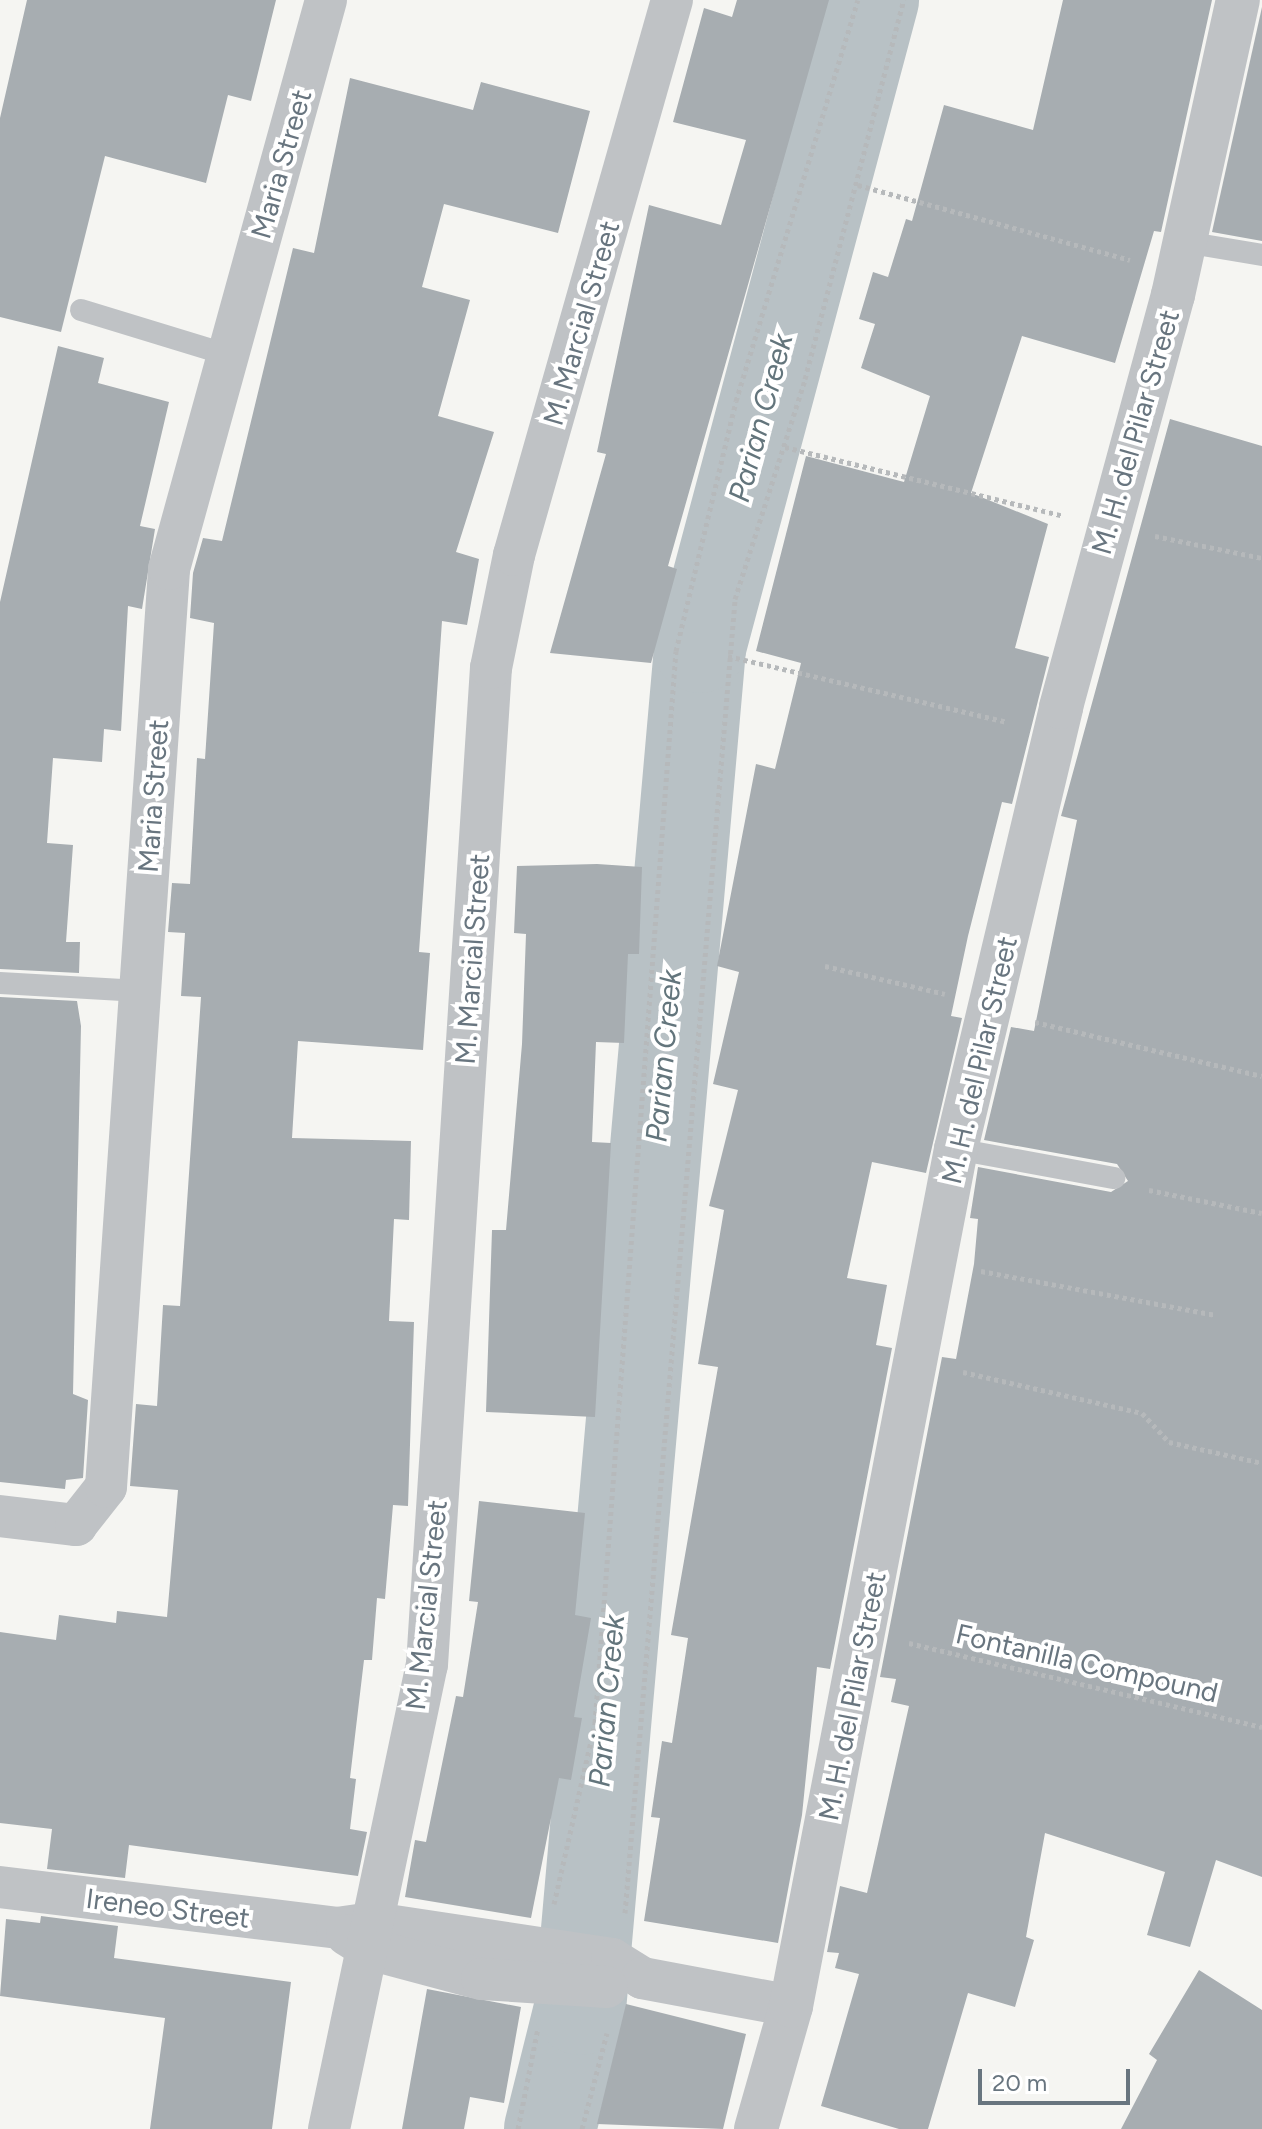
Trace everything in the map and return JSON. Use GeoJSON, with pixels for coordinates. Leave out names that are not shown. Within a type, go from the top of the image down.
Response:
{"type":"FeatureCollection","features":[{"type":"Feature","properties":{"kind":"street","name":"Maria Street"},"geometry":{"type":"LineString","coordinates":[[0,1516],[76,1525],[106,1487],[169,569],[326,0]]}},
{"type":"Feature","properties":{"kind":"street","name":"M. Marcial Street"},"geometry":{"type":"LineString","coordinates":[[329,2129],[363,1934],[427,1665],[491,668],[514,555],[672,0]]}},
{"type":"Feature","properties":{"kind":"street","name":"M. H. del Pilar Street"},"geometry":{"type":"LineString","coordinates":[[756,2129],[791,2006],[956,1149],[994,1006],[1055,733],[1107,527],[1181,258],[1238,0]]}},
{"type":"Feature","properties":{"kind":"street","name":"Ireneo Street"},"geometry":{"type":"LineString","coordinates":[[0,1887],[363,1934],[550,1968],[620,1975],[791,2006]]}},
{"type":"Feature","properties":{"kind":"lane"},"geometry":{"type":"LineString","coordinates":[[1181,258],[1262,255]]}},
{"type":"Feature","properties":{"kind":"lane"},"geometry":{"type":"LineString","coordinates":[[81,310],[228,355]]}},
{"type":"Feature","properties":{"kind":"lane"},"geometry":{"type":"LineString","coordinates":[[0,983],[140,991]]}},
{"type":"Feature","properties":{"kind":"lane"},"geometry":{"type":"LineString","coordinates":[[956,1149],[1114,1178]]}},
{"type":"Feature","properties":{"kind":"path"},"geometry":{"type":"LineString","coordinates":[[518,2129],[595,1723],[676,651],[736,401],[858,0]]}},
{"type":"Feature","properties":{"kind":"path"},"geometry":{"type":"LineString","coordinates":[[582,2129],[620,1975],[735,599],[785,447],[858,185],[904,0]]}},
{"type":"Feature","properties":{"kind":"path"},"geometry":{"type":"LineString","coordinates":[[858,185],[1181,258]]}},
{"type":"Feature","properties":{"kind":"path"},"geometry":{"type":"LineString","coordinates":[[785,447],[1107,527],[1262,558]]}},
{"type":"Feature","properties":{"kind":"path"},"geometry":{"type":"LineString","coordinates":[[728,656],[1055,733]]}},
{"type":"Feature","properties":{"kind":"path"},"geometry":{"type":"LineString","coordinates":[[825,966],[994,1006],[1262,1076]]}},
{"type":"Feature","properties":{"kind":"path"},"geometry":{"type":"LineString","coordinates":[[1114,1178],[1262,1213]]}},
{"type":"Feature","properties":{"kind":"path"},"geometry":{"type":"LineString","coordinates":[[934,1263],[1216,1315]]}},
{"type":"Feature","properties":{"kind":"path"},"geometry":{"type":"LineString","coordinates":[[917,1362],[1142,1413],[1169,1442],[1262,1463]]}},
{"type":"Feature","properties":{"kind":"path","name":"Fontanilla Compound"},"geometry":{"type":"LineString","coordinates":[[902,1641],[1046,1670],[1262,1727]]}},
{"type":"Feature","properties":{"kind":"building"},"geometry":{"type":"Polygon","coordinates":[[[27,0],[276,0],[251,101],[228,95],[206,183],[105,156],[61,332],[0,317],[0,118],[27,0]]]}},
{"type":"Feature","properties":{"kind":"building"},"geometry":{"type":"Polygon","coordinates":[[[737,0],[829,0],[668,566],[677,569],[651,663],[550,653],[606,454],[597,452],[649,205],[721,225],[746,140],[673,122],[704,8],[732,17],[737,0]]]}},
{"type":"Feature","properties":{"kind":"building"},"geometry":{"type":"Polygon","coordinates":[[[1063,0],[1212,0],[1161,232],[1154,231],[1115,363],[1022,336],[971,493],[1048,524],[1015,648],[1049,657],[1012,804],[1002,802],[968,936],[951,1016],[962,1018],[926,1173],[872,1162],[847,1278],[887,1285],[876,1345],[892,1348],[830,1669],[817,1667],[802,1815],[778,1943],[644,1921],[660,1818],[651,1817],[662,1741],[672,1743],[688,1638],[671,1635],[718,1367],[698,1364],[724,1210],[709,1206],[738,1090],[713,1084],[739,972],[717,966],[756,764],[775,769],[801,663],[756,651],[806,456],[904,482],[930,396],[861,368],[875,324],[859,319],[873,272],[888,277],[906,219],[912,221],[944,105],[1033,130],[1063,0]]]}},
{"type":"Feature","properties":{"kind":"building"},"geometry":{"type":"Polygon","coordinates":[[[1262,7],[1262,241],[1212,232],[1262,7]]]}},
{"type":"Feature","properties":{"kind":"building"},"geometry":{"type":"Polygon","coordinates":[[[350,78],[473,110],[481,82],[590,111],[558,233],[444,204],[422,287],[470,300],[438,416],[494,432],[456,552],[479,559],[467,625],[442,621],[419,952],[430,953],[423,1050],[298,1041],[292,1138],[411,1141],[409,1220],[394,1219],[389,1321],[414,1322],[408,1506],[393,1505],[385,1599],[377,1598],[372,1660],[364,1660],[350,1778],[356,1779],[350,1829],[367,1832],[358,1876],[129,1845],[125,1878],[47,1869],[52,1829],[0,1823],[0,1632],[56,1640],[59,1615],[116,1623],[117,1611],[167,1617],[178,1490],[130,1486],[136,1404],[157,1406],[163,1305],[180,1306],[201,997],[181,996],[185,933],[168,932],[172,883],[190,884],[197,758],[205,759],[214,623],[190,618],[193,573],[203,538],[222,541],[293,248],[314,253],[350,78]]]}},
{"type":"Feature","properties":{"kind":"building"},"geometry":{"type":"Polygon","coordinates":[[[58,346],[104,358],[98,383],[169,402],[140,526],[155,529],[142,609],[128,606],[121,731],[104,729],[102,762],[53,758],[47,843],[73,845],[66,942],[80,942],[79,973],[0,969],[0,602],[58,346]]]}},
{"type":"Feature","properties":{"kind":"building"},"geometry":{"type":"Polygon","coordinates":[[[1170,419],[1262,446],[1262,1877],[1216,1860],[1190,1947],[1147,1935],[1165,1872],[1045,1833],[1026,1937],[1034,1940],[1015,2007],[968,1993],[928,2129],[899,2129],[821,2106],[859,1974],[835,1968],[839,1953],[827,1952],[840,1886],[867,1893],[909,1706],[891,1702],[896,1679],[880,1677],[942,1357],[956,1359],[974,1264],[978,1219],[970,1218],[978,1167],[1111,1192],[1128,1181],[1117,1164],[984,1140],[1011,1027],[1034,1031],[1077,820],[1061,816],[1170,419]]]}},
{"type":"Feature","properties":{"kind":"building"},"geometry":{"type":"Polygon","coordinates":[[[597,864],[642,867],[639,954],[628,954],[624,1043],[596,1042],[592,1142],[611,1143],[595,1417],[486,1412],[492,1230],[506,1230],[522,1044],[526,934],[514,933],[517,866],[597,864]]]}},
{"type":"Feature","properties":{"kind":"building"},"geometry":{"type":"Polygon","coordinates":[[[0,997],[77,1001],[81,1026],[73,1394],[88,1400],[83,1478],[66,1480],[65,1489],[0,1482],[0,997]]]}},
{"type":"Feature","properties":{"kind":"building"},"geometry":{"type":"Polygon","coordinates":[[[479,1501],[585,1513],[575,1615],[591,1618],[574,1717],[582,1718],[571,1780],[559,1778],[531,1918],[405,1897],[415,1840],[426,1842],[456,1696],[463,1697],[478,1602],[469,1601],[479,1501]]]}},
{"type":"Feature","properties":{"kind":"building"},"geometry":{"type":"Polygon","coordinates":[[[41,1916],[118,1926],[114,1958],[291,1982],[272,2129],[150,2129],[165,2018],[0,1996],[6,1919],[40,1923],[41,1916]]]}},
{"type":"Feature","properties":{"kind":"building"},"geometry":{"type":"Polygon","coordinates":[[[1199,1970],[1262,2010],[1262,2129],[1121,2129],[1157,2060],[1149,2054],[1199,1970]]]}},
{"type":"Feature","properties":{"kind":"building"},"geometry":{"type":"Polygon","coordinates":[[[427,1989],[521,2007],[504,2103],[470,2097],[464,2129],[402,2129],[427,1989]]]}},
{"type":"Feature","properties":{"kind":"building"},"geometry":{"type":"Polygon","coordinates":[[[626,2004],[746,2034],[723,2129],[597,2124],[626,2004]]]}},
{"type":"Feature","properties":{"kind":"waterway","name":"Parian Creek"},"geometry":{"type":"LineString","coordinates":[[550,2129],[580,2009],[700,647],[873,0]]}}]}
